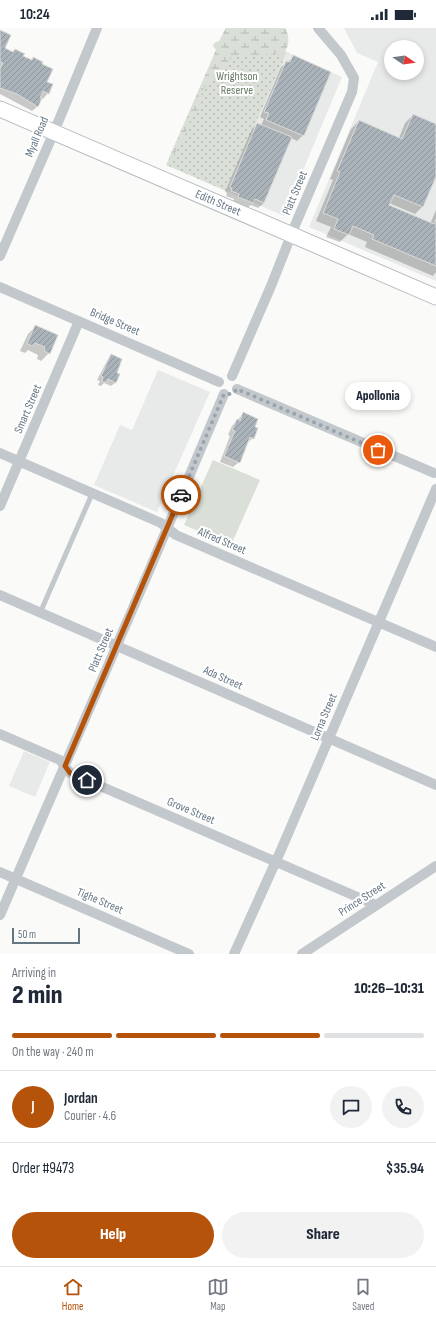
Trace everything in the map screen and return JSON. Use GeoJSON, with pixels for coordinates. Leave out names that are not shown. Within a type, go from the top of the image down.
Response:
{"type":"FeatureCollection","features":[{"type":"Feature","properties":{"kind":"main road","name":"Edith Street"},"geometry":{"type":"LineString","coordinates":[[0,109],[436,297]]}},
{"type":"Feature","properties":{"kind":"street","name":"Myall Road"},"geometry":{"type":"LineString","coordinates":[[0,256],[97,28]]}},
{"type":"Feature","properties":{"kind":"street","name":"Platt Street"},"geometry":{"type":"LineString","coordinates":[[232,376],[352,92],[354,78],[341,55],[318,28]]}},
{"type":"Feature","properties":{"kind":"street","name":"Bridge Street"},"geometry":{"type":"LineString","coordinates":[[0,287],[219,382]]}},
{"type":"Feature","properties":{"kind":"street","name":"Smart Street"},"geometry":{"type":"LineString","coordinates":[[0,506],[79,321]]}},
{"type":"Feature","properties":{"kind":"street"},"geometry":{"type":"LineString","coordinates":[[223,376],[232,376],[237,381],[237,389],[232,394],[224,394],[219,390],[219,382],[223,376]]}},
{"type":"Feature","properties":{"kind":"street"},"geometry":{"type":"LineString","coordinates":[[237,389],[435,475]]}},
{"type":"Feature","properties":{"kind":"street","name":"Platt Street"},"geometry":{"type":"LineString","coordinates":[[0,915],[224,394]]}},
{"type":"Feature","properties":{"kind":"street","name":"Alfred Street"},"geometry":{"type":"LineString","coordinates":[[0,453],[161,523],[176,535],[436,647]]}},
{"type":"Feature","properties":{"kind":"street","name":"Lorna Street"},"geometry":{"type":"LineString","coordinates":[[234,954],[329,739],[436,489]]}},
{"type":"Feature","properties":{"kind":"street","name":"Ada Street"},"geometry":{"type":"LineString","coordinates":[[0,595],[436,785]]}},
{"type":"Feature","properties":{"kind":"street","name":"Grove Street"},"geometry":{"type":"LineString","coordinates":[[0,734],[60,760],[70,773],[376,905]]}},
{"type":"Feature","properties":{"kind":"street","name":"Prince Street"},"geometry":{"type":"LineString","coordinates":[[302,954],[436,866]]}},
{"type":"Feature","properties":{"kind":"street","name":"Tighe Street"},"geometry":{"type":"LineString","coordinates":[[0,872],[189,954]]}},
{"type":"Feature","properties":{"kind":"lane"},"geometry":{"type":"LineString","coordinates":[[40,612],[92,494]]}},
{"type":"Feature","properties":{"kind":"shaded area"},"geometry":{"type":"Polygon","coordinates":[[[344,28],[436,28],[436,281],[309,227],[378,62],[357,53],[344,28]]]}},
{"type":"Feature","properties":{"kind":"shaded area"},"geometry":{"type":"Polygon","coordinates":[[[287,52],[342,77],[284,216],[226,191],[287,52]]]}},
{"type":"Feature","properties":{"kind":"shaded area"},"geometry":{"type":"Polygon","coordinates":[[[158,370],[210,392],[157,512],[94,485],[120,425],[132,430],[158,370]]]}},
{"type":"Feature","properties":{"kind":"shaded area"},"geometry":{"type":"Polygon","coordinates":[[[24,751],[50,762],[35,797],[9,786],[24,751]]]}},
{"type":"Feature","properties":{"kind":"green space","name":"Wrightson Reserve"},"geometry":{"type":"Polygon","coordinates":[[[226,28],[231,28],[287,52],[226,191],[166,165],[226,28]]]}},
{"type":"Feature","properties":{"kind":"green space"},"geometry":{"type":"Polygon","coordinates":[[[226,28],[284,28],[286,29],[288,36],[288,46],[283,55],[274,53],[252,57],[236,55],[231,56],[203,90],[201,100],[203,105],[191,118],[184,138],[174,154],[172,163],[169,164],[170,156],[216,50],[213,46],[214,43],[219,41],[226,28]]]}},
{"type":"Feature","properties":{"kind":"green space"},"geometry":{"type":"Polygon","coordinates":[[[213,460],[260,480],[231,545],[184,525],[213,460]]]}},
{"type":"Feature","properties":{"kind":"building"},"geometry":{"type":"Polygon","coordinates":[[[0,30],[11,35],[5,48],[13,52],[15,49],[25,54],[23,56],[32,60],[33,57],[43,62],[42,64],[53,69],[47,82],[53,84],[49,94],[43,91],[38,107],[17,94],[0,88],[0,69],[3,63],[0,62],[0,30]]]}},
{"type":"Feature","properties":{"kind":"building"},"geometry":{"type":"Polygon","coordinates":[[[293,55],[331,72],[304,136],[266,120],[269,113],[264,112],[286,61],[290,62],[293,55]]]}},
{"type":"Feature","properties":{"kind":"building"},"geometry":{"type":"Polygon","coordinates":[[[413,114],[436,124],[436,177],[423,207],[394,195],[389,205],[434,224],[436,219],[436,266],[372,239],[374,235],[353,226],[349,235],[334,229],[338,219],[323,213],[340,172],[337,171],[359,120],[402,139],[413,114]]]}},
{"type":"Feature","properties":{"kind":"building"},"geometry":{"type":"Polygon","coordinates":[[[257,123],[292,137],[264,203],[255,199],[253,203],[238,197],[239,194],[231,191],[232,188],[230,187],[257,123]]]}},
{"type":"Feature","properties":{"kind":"building"},"geometry":{"type":"Polygon","coordinates":[[[35,325],[58,335],[50,354],[44,351],[45,347],[35,343],[33,346],[27,344],[35,325]]]}},
{"type":"Feature","properties":{"kind":"building"},"geometry":{"type":"Polygon","coordinates":[[[111,354],[122,359],[117,373],[120,374],[116,383],[108,379],[106,383],[102,381],[103,377],[101,376],[111,354]]]}},
{"type":"Feature","properties":{"kind":"building"},"geometry":{"type":"Polygon","coordinates":[[[243,412],[258,419],[255,427],[258,428],[254,439],[250,437],[240,463],[224,456],[235,431],[232,430],[237,419],[240,421],[243,412]]]}},
{"type":"Feature","properties":{"kind":"way so far"},"geometry":{"type":"LineString","coordinates":[[181,495],[224,394],[232,394],[237,389],[378,450]]}},
{"type":"Feature","properties":{"kind":"place","name":"Apollonia"},"geometry":{"type":"Point","coordinates":[378,450]}},
{"type":"Feature","properties":{"kind":"route"},"geometry":{"type":"LineString","coordinates":[[87,780],[70,773],[65,766],[181,495]]}}]}
